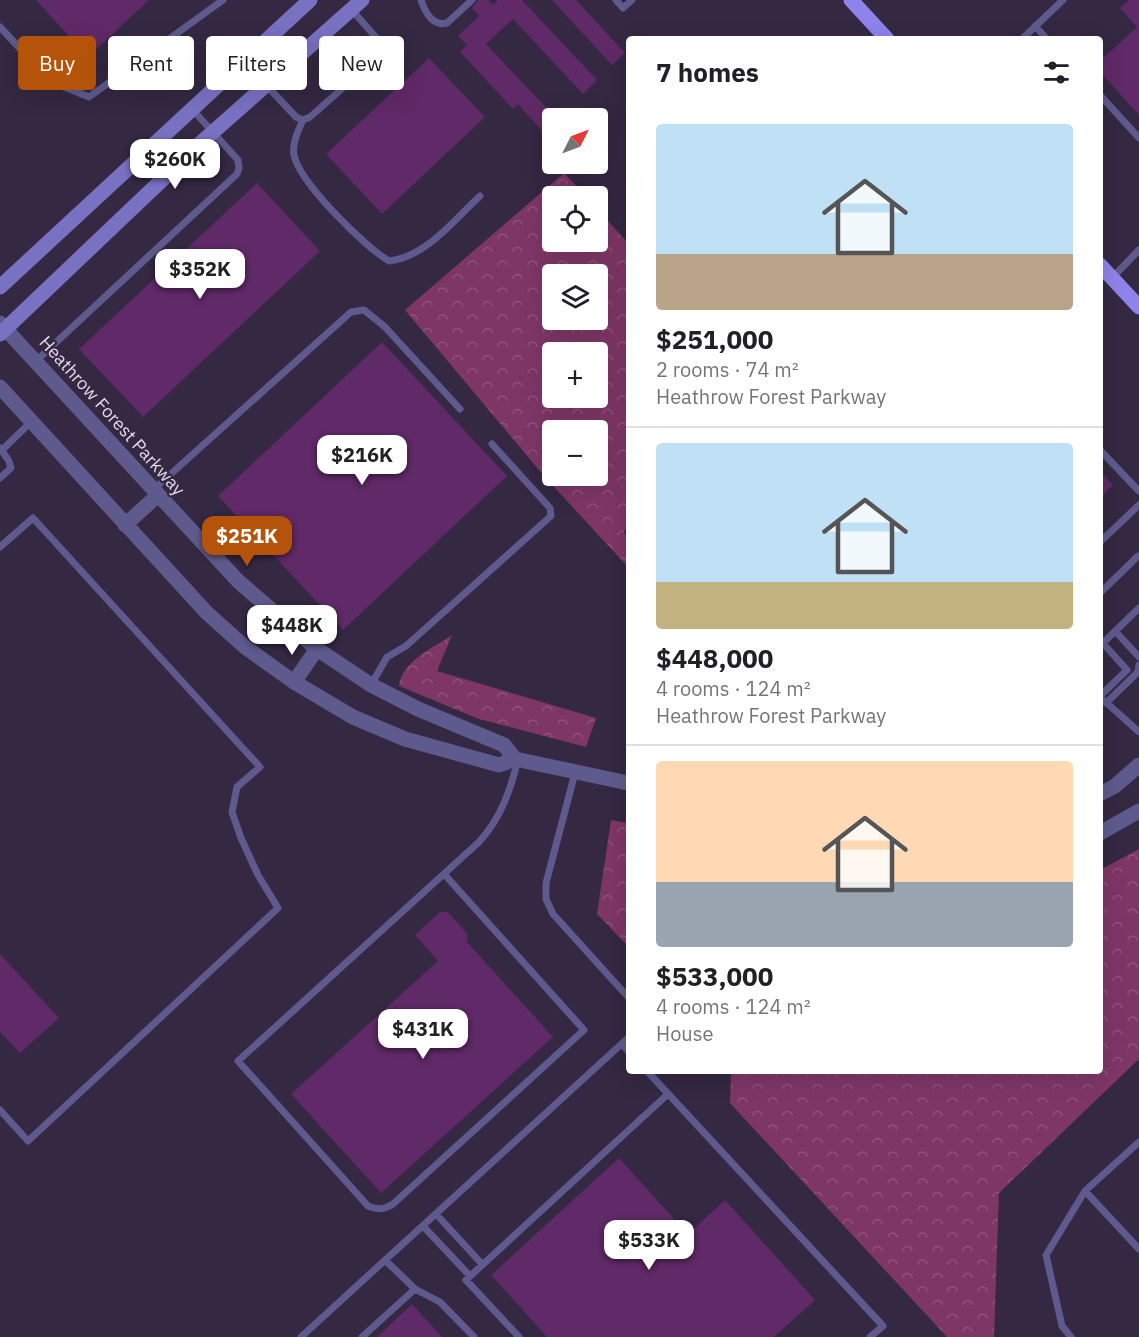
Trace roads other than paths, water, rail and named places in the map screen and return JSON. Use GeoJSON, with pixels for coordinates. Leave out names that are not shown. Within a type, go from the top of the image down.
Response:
{"type":"FeatureCollection","features":[{"type":"Feature","properties":{"kind":"main road"},"geometry":{"type":"LineString","coordinates":[[0,287],[310,0]]}},
{"type":"Feature","properties":{"kind":"main road"},"geometry":{"type":"LineString","coordinates":[[851,0],[884,36]]}},
{"type":"Feature","properties":{"kind":"main road"},"geometry":{"type":"LineString","coordinates":[[307,49],[357,5]]}},
{"type":"Feature","properties":{"kind":"main road"},"geometry":{"type":"LineString","coordinates":[[2,329],[260,90]]}},
{"type":"Feature","properties":{"kind":"main road"},"geometry":{"type":"LineString","coordinates":[[1103,268],[1139,307]]}},
{"type":"Feature","properties":{"kind":"street","name":"Heathrow Forest Parkway"},"geometry":{"type":"LineString","coordinates":[[2,329],[36,361],[238,581],[317,649],[371,685],[418,709],[504,745],[516,759]]}},
{"type":"Feature","properties":{"kind":"street","name":"Heathrow Forest Parkway"},"geometry":{"type":"LineString","coordinates":[[0,387],[207,613],[245,647],[294,682],[353,717],[405,739],[499,765],[516,759],[626,783]]}},
{"type":"Feature","properties":{"kind":"street"},"geometry":{"type":"LineString","coordinates":[[125,525],[156,492]]}},
{"type":"Feature","properties":{"kind":"street"},"geometry":{"type":"LineString","coordinates":[[294,682],[317,649]]}},
{"type":"Feature","properties":{"kind":"street"},"geometry":{"type":"LineString","coordinates":[[1103,792],[1115,786],[1139,765]]}},
{"type":"Feature","properties":{"kind":"street"},"geometry":{"type":"LineString","coordinates":[[1103,830],[1139,811]]}},
{"type":"Feature","properties":{"kind":"lane"},"geometry":{"type":"LineString","coordinates":[[0,27],[50,81],[88,97],[223,0]]}},
{"type":"Feature","properties":{"kind":"lane"},"geometry":{"type":"LineString","coordinates":[[421,0],[426,13],[435,22],[442,24],[447,23],[472,0]]}},
{"type":"Feature","properties":{"kind":"lane"},"geometry":{"type":"LineString","coordinates":[[616,0],[623,8],[632,0]]}},
{"type":"Feature","properties":{"kind":"lane"},"geometry":{"type":"LineString","coordinates":[[1025,36],[1063,0]]}},
{"type":"Feature","properties":{"kind":"lane"},"geometry":{"type":"LineString","coordinates":[[357,5],[382,49],[379,56],[310,117],[303,120],[294,142],[294,156],[300,171],[344,222],[380,256],[389,261],[410,257],[435,238],[480,196]]}},
{"type":"Feature","properties":{"kind":"lane"},"geometry":{"type":"LineString","coordinates":[[1035,26],[1044,36]]}},
{"type":"Feature","properties":{"kind":"lane"},"geometry":{"type":"LineString","coordinates":[[271,90],[296,117],[303,120]]}},
{"type":"Feature","properties":{"kind":"lane"},"geometry":{"type":"LineString","coordinates":[[1103,98],[1139,138]]}},
{"type":"Feature","properties":{"kind":"lane"},"geometry":{"type":"LineString","coordinates":[[36,361],[237,174],[238,160],[192,109]]}},
{"type":"Feature","properties":{"kind":"lane"},"geometry":{"type":"LineString","coordinates":[[1112,278],[1139,250]]}},
{"type":"Feature","properties":{"kind":"lane"},"geometry":{"type":"LineString","coordinates":[[156,492],[351,312],[364,310],[385,327],[460,409]]}},
{"type":"Feature","properties":{"kind":"lane"},"geometry":{"type":"LineString","coordinates":[[0,478],[11,468],[1,449],[31,422]]}},
{"type":"Feature","properties":{"kind":"lane"},"geometry":{"type":"LineString","coordinates":[[371,685],[387,657],[406,646],[551,516],[550,508],[492,444]]}},
{"type":"Feature","properties":{"kind":"lane"},"geometry":{"type":"LineString","coordinates":[[1103,453],[1139,491]]}},
{"type":"Feature","properties":{"kind":"lane"},"geometry":{"type":"LineString","coordinates":[[1103,539],[1139,505]]}},
{"type":"Feature","properties":{"kind":"lane"},"geometry":{"type":"LineString","coordinates":[[0,547],[33,518],[260,768],[237,788],[232,812],[258,875],[278,908],[28,1141],[0,1110]]}},
{"type":"Feature","properties":{"kind":"lane"},"geometry":{"type":"LineString","coordinates":[[1103,590],[1138,556]]}},
{"type":"Feature","properties":{"kind":"lane"},"geometry":{"type":"LineString","coordinates":[[1103,640],[1115,632],[1139,608]]}},
{"type":"Feature","properties":{"kind":"lane"},"geometry":{"type":"LineString","coordinates":[[1115,632],[1139,657]]}},
{"type":"Feature","properties":{"kind":"lane"},"geometry":{"type":"LineString","coordinates":[[1103,643],[1127,670],[1103,693]]}},
{"type":"Feature","properties":{"kind":"lane"},"geometry":{"type":"LineString","coordinates":[[1106,703],[1138,672],[1139,665]]}},
{"type":"Feature","properties":{"kind":"lane"},"geometry":{"type":"LineString","coordinates":[[1103,700],[1139,732]]}},
{"type":"Feature","properties":{"kind":"lane"},"geometry":{"type":"LineString","coordinates":[[445,875],[584,1030],[393,1204],[385,1209],[376,1210],[368,1206],[238,1061],[479,842],[492,827],[506,800],[516,759]]}},
{"type":"Feature","properties":{"kind":"lane"},"geometry":{"type":"LineString","coordinates":[[575,772],[546,883],[546,899],[553,914],[626,995]]}},
{"type":"Feature","properties":{"kind":"lane"},"geometry":{"type":"LineString","coordinates":[[301,1337],[626,1040]]}},
{"type":"Feature","properties":{"kind":"lane"},"geometry":{"type":"LineString","coordinates":[[622,1044],[626,1049]]}},
{"type":"Feature","properties":{"kind":"lane"},"geometry":{"type":"LineString","coordinates":[[650,1074],[883,1326],[870,1337]]}},
{"type":"Feature","properties":{"kind":"lane"},"geometry":{"type":"LineString","coordinates":[[519,1337],[466,1280],[668,1094]]}},
{"type":"Feature","properties":{"kind":"lane"},"geometry":{"type":"LineString","coordinates":[[1071,1337],[1062,1326],[1046,1255],[1085,1191],[1139,1142]]}},
{"type":"Feature","properties":{"kind":"lane"},"geometry":{"type":"LineString","coordinates":[[1085,1191],[1139,1249]]}},
{"type":"Feature","properties":{"kind":"lane"},"geometry":{"type":"LineString","coordinates":[[436,1214],[482,1264]]}},
{"type":"Feature","properties":{"kind":"lane"},"geometry":{"type":"LineString","coordinates":[[423,1226],[470,1276]]}},
{"type":"Feature","properties":{"kind":"lane"},"geometry":{"type":"LineString","coordinates":[[385,1260],[415,1289],[440,1302],[474,1337]]}},
{"type":"Feature","properties":{"kind":"lane"},"geometry":{"type":"LineString","coordinates":[[362,1337],[415,1289]]}}]}
